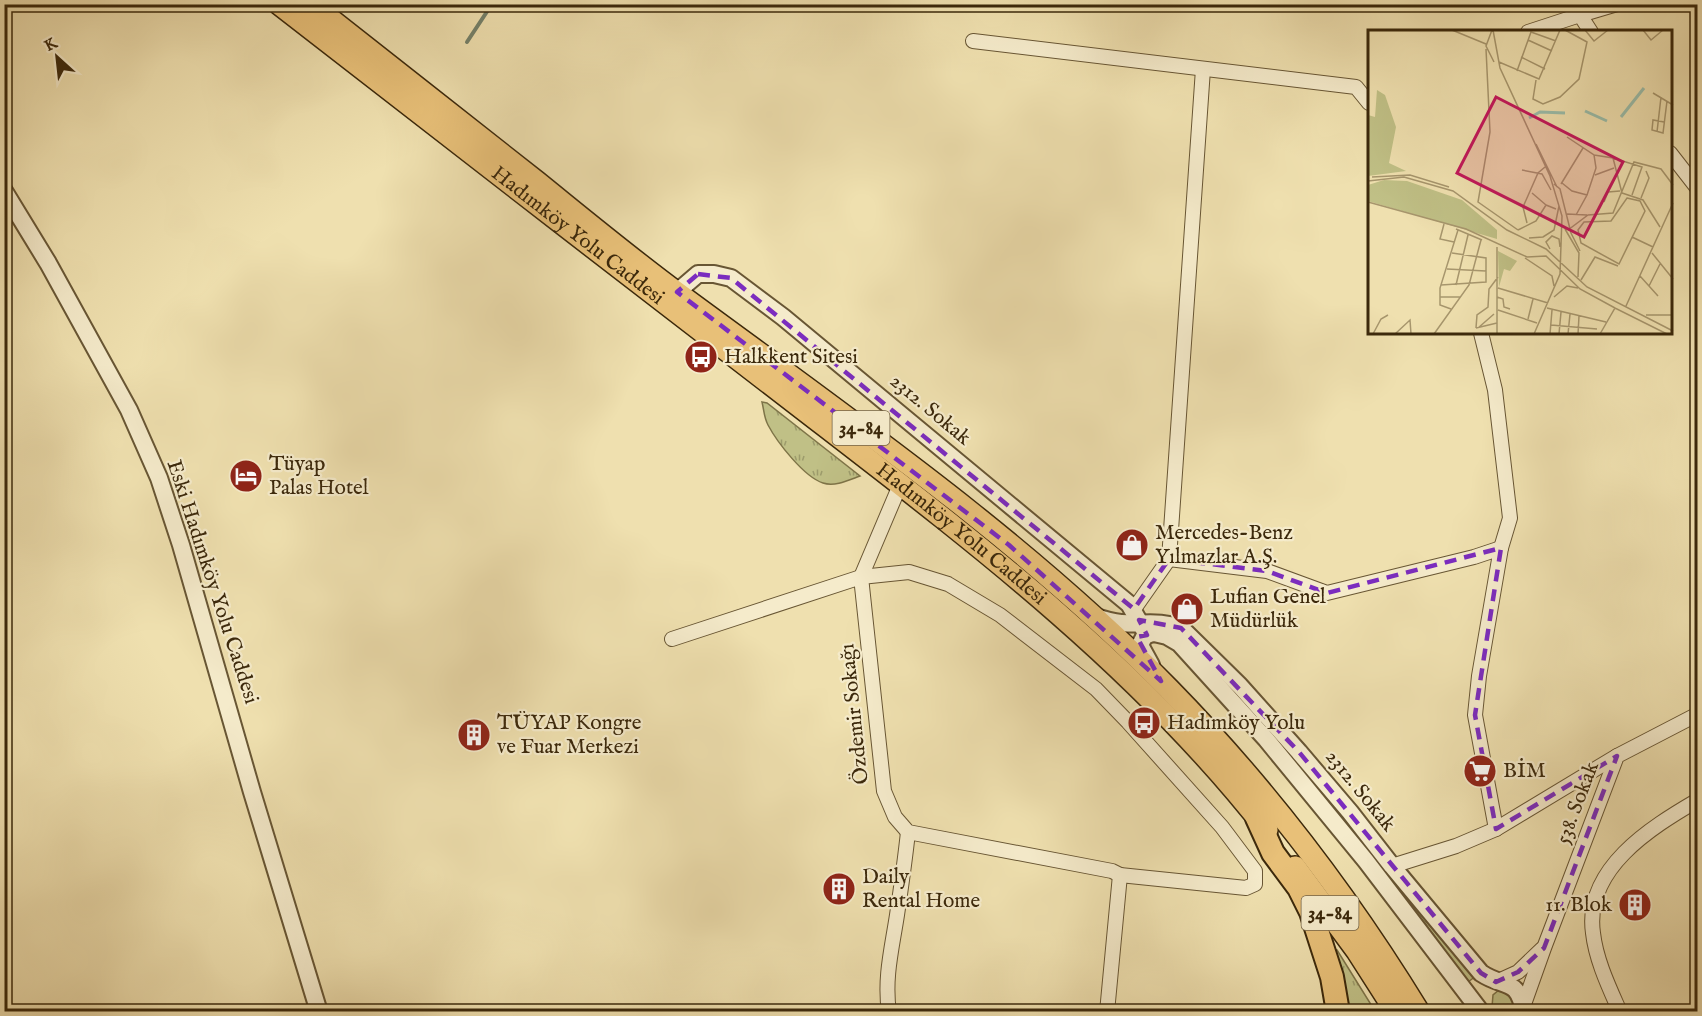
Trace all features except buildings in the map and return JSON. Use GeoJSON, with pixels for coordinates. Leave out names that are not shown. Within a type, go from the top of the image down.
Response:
{"type":"FeatureCollection","features":[{"type":"Feature","properties":{"kind":"highway"},"geometry":{"type":"LineString","coordinates":[[1257,818],[1273,853],[1299,888],[1311,912],[1332,977],[1338,1011]]}},
{"type":"Feature","properties":{"kind":"main road","name":"Hadımköy Yolu Caddesi"},"geometry":{"type":"LineString","coordinates":[[279,4],[1013,574],[1114,664],[1191,742],[1257,818],[1332,916],[1396,1011]]}},
{"type":"Feature","properties":{"kind":"main road","name":"Hadımköy Yolu Caddesi"},"geometry":{"type":"LineString","coordinates":[[311,4],[677,292],[955,501],[1091,615],[1161,681],[1270,802],[1308,849],[1354,913],[1419,1011]]}},
{"type":"Feature","properties":{"kind":"main road"},"geometry":{"type":"LineString","coordinates":[[1354,913],[1377,933],[1435,1011]]}},
{"type":"Feature","properties":{"kind":"street"},"geometry":{"type":"LineString","coordinates":[[1534,30],[1617,4]]}},
{"type":"Feature","properties":{"kind":"street"},"geometry":{"type":"LineString","coordinates":[[1580,15],[1590,30]]}},
{"type":"Feature","properties":{"kind":"street"},"geometry":{"type":"LineString","coordinates":[[973,41],[1203,69],[1363,85],[1368,100]]}},
{"type":"Feature","properties":{"kind":"street"},"geometry":{"type":"LineString","coordinates":[[1161,681],[1140,645],[1141,622],[1169,559],[1203,69]]}},
{"type":"Feature","properties":{"kind":"street"},"geometry":{"type":"LineString","coordinates":[[1672,154],[1698,189]]}},
{"type":"Feature","properties":{"kind":"street","name":"Eski Hadımköy Yolu Caddesi"},"geometry":{"type":"LineString","coordinates":[[4,190],[48,263],[129,410],[159,478],[181,545],[319,1011]]}},
{"type":"Feature","properties":{"kind":"street","name":"2312. Sokak"},"geometry":{"type":"LineString","coordinates":[[677,292],[698,274],[714,274],[731,279],[783,317],[858,378],[1154,633],[1167,636],[1179,643],[1266,739],[1366,861],[1480,1010]]}},
{"type":"Feature","properties":{"kind":"street"},"geometry":{"type":"LineString","coordinates":[[1481,334],[1495,390],[1510,518],[1501,548],[1479,676],[1475,715],[1496,829]]}},
{"type":"Feature","properties":{"kind":"street","name":"Özdemir Sokağı"},"geometry":{"type":"LineString","coordinates":[[900,485],[861,577],[884,790],[895,817],[908,832]]}},
{"type":"Feature","properties":{"kind":"street"},"geometry":{"type":"LineString","coordinates":[[1169,559],[1267,571],[1327,593],[1474,557],[1501,548]]}},
{"type":"Feature","properties":{"kind":"street"},"geometry":{"type":"LineString","coordinates":[[672,639],[861,577],[909,572],[948,584],[1000,615],[1096,689],[1222,827],[1255,871],[1255,884],[1246,888],[1119,875],[1112,871],[908,832],[897,916],[888,963],[886,990],[889,1011]]}},
{"type":"Feature","properties":{"kind":"street","name":"2312. Sokak"},"geometry":{"type":"LineString","coordinates":[[1091,615],[1122,623],[1170,624],[1181,628],[1204,649],[1350,812],[1481,973],[1520,993],[1523,1010]]}},
{"type":"Feature","properties":{"kind":"street","name":"538. Sokak"},"geometry":{"type":"LineString","coordinates":[[1523,1010],[1544,948],[1617,756],[1698,714]]}},
{"type":"Feature","properties":{"kind":"street"},"geometry":{"type":"LineString","coordinates":[[1392,866],[1456,846],[1496,829],[1617,756]]}},
{"type":"Feature","properties":{"kind":"street"},"geometry":{"type":"LineString","coordinates":[[1620,1011],[1595,946],[1594,903],[1600,887],[1621,855],[1698,800]]}},
{"type":"Feature","properties":{"kind":"street"},"geometry":{"type":"LineString","coordinates":[[1107,1011],[1119,875]]}},
{"type":"Feature","properties":{"kind":"street","name":"538. Sokak"},"geometry":{"type":"LineString","coordinates":[[1496,982],[1518,972],[1544,948]]}},
{"type":"Feature","properties":{"kind":"street"},"geometry":{"type":"LineString","coordinates":[[1480,1010],[1482,994],[1496,982]]}},
{"type":"Feature","properties":{"kind":"highlighted area"},"geometry":{"type":"Polygon","coordinates":[[[698,274],[731,278],[1134,609],[1169,559],[1267,571],[1327,593],[1501,548],[1475,715],[1496,829],[1617,756],[1544,948],[1518,972],[1496,982],[1481,973],[1299,752],[1181,628],[1139,620],[1147,635],[1137,637],[1161,681],[1009,545],[677,292],[698,274]]]}},
{"type":"Feature","properties":{"kind":"green space"},"geometry":{"type":"Polygon","coordinates":[[[762,402],[767,403],[860,476],[828,484],[808,474],[784,449],[772,432],[766,420],[762,402]]]}},
{"type":"Feature","properties":{"kind":"green space"},"geometry":{"type":"Polygon","coordinates":[[[1403,894],[1476,976],[1468,982],[1403,894]]]}},
{"type":"Feature","properties":{"kind":"green space"},"geometry":{"type":"Polygon","coordinates":[[[1333,949],[1337,950],[1375,1011],[1345,1011],[1333,949]]]}},
{"type":"Feature","properties":{"kind":"green space"},"geometry":{"type":"Polygon","coordinates":[[[1499,990],[1507,990],[1515,1006],[1511,1011],[1496,1011],[1492,1007],[1493,995],[1499,990]]]}},
{"type":"Feature","properties":{"kind":"waterway"},"geometry":{"type":"LineString","coordinates":[[467,42],[492,4]]}},
{"type":"Feature","properties":{"kind":"place","name":"Halkkent Sitesi"},"geometry":{"type":"Point","coordinates":[701,357]}},
{"type":"Feature","properties":{"kind":"place","name":"Tüyap Palas Hotel"},"geometry":{"type":"Point","coordinates":[246,476]}},
{"type":"Feature","properties":{"kind":"place","name":"Mercedes-Benz Yılmazlar A.Ş."},"geometry":{"type":"Point","coordinates":[1132,545]}},
{"type":"Feature","properties":{"kind":"place","name":"Lufian Genel Müdürlük"},"geometry":{"type":"Point","coordinates":[1187,609]}},
{"type":"Feature","properties":{"kind":"place","name":"Hadımköy Yolu"},"geometry":{"type":"Point","coordinates":[1144,723]}},
{"type":"Feature","properties":{"kind":"place","name":"TÜYAP Kongre ve Fuar Merkezi"},"geometry":{"type":"Point","coordinates":[474,735]}},
{"type":"Feature","properties":{"kind":"place","name":"BİM"},"geometry":{"type":"Point","coordinates":[1480,771]}},
{"type":"Feature","properties":{"kind":"place","name":"Daily Rental Home"},"geometry":{"type":"Point","coordinates":[839,889]}},
{"type":"Feature","properties":{"kind":"place","name":"11. Blok"},"geometry":{"type":"Point","coordinates":[1635,905]}}]}
